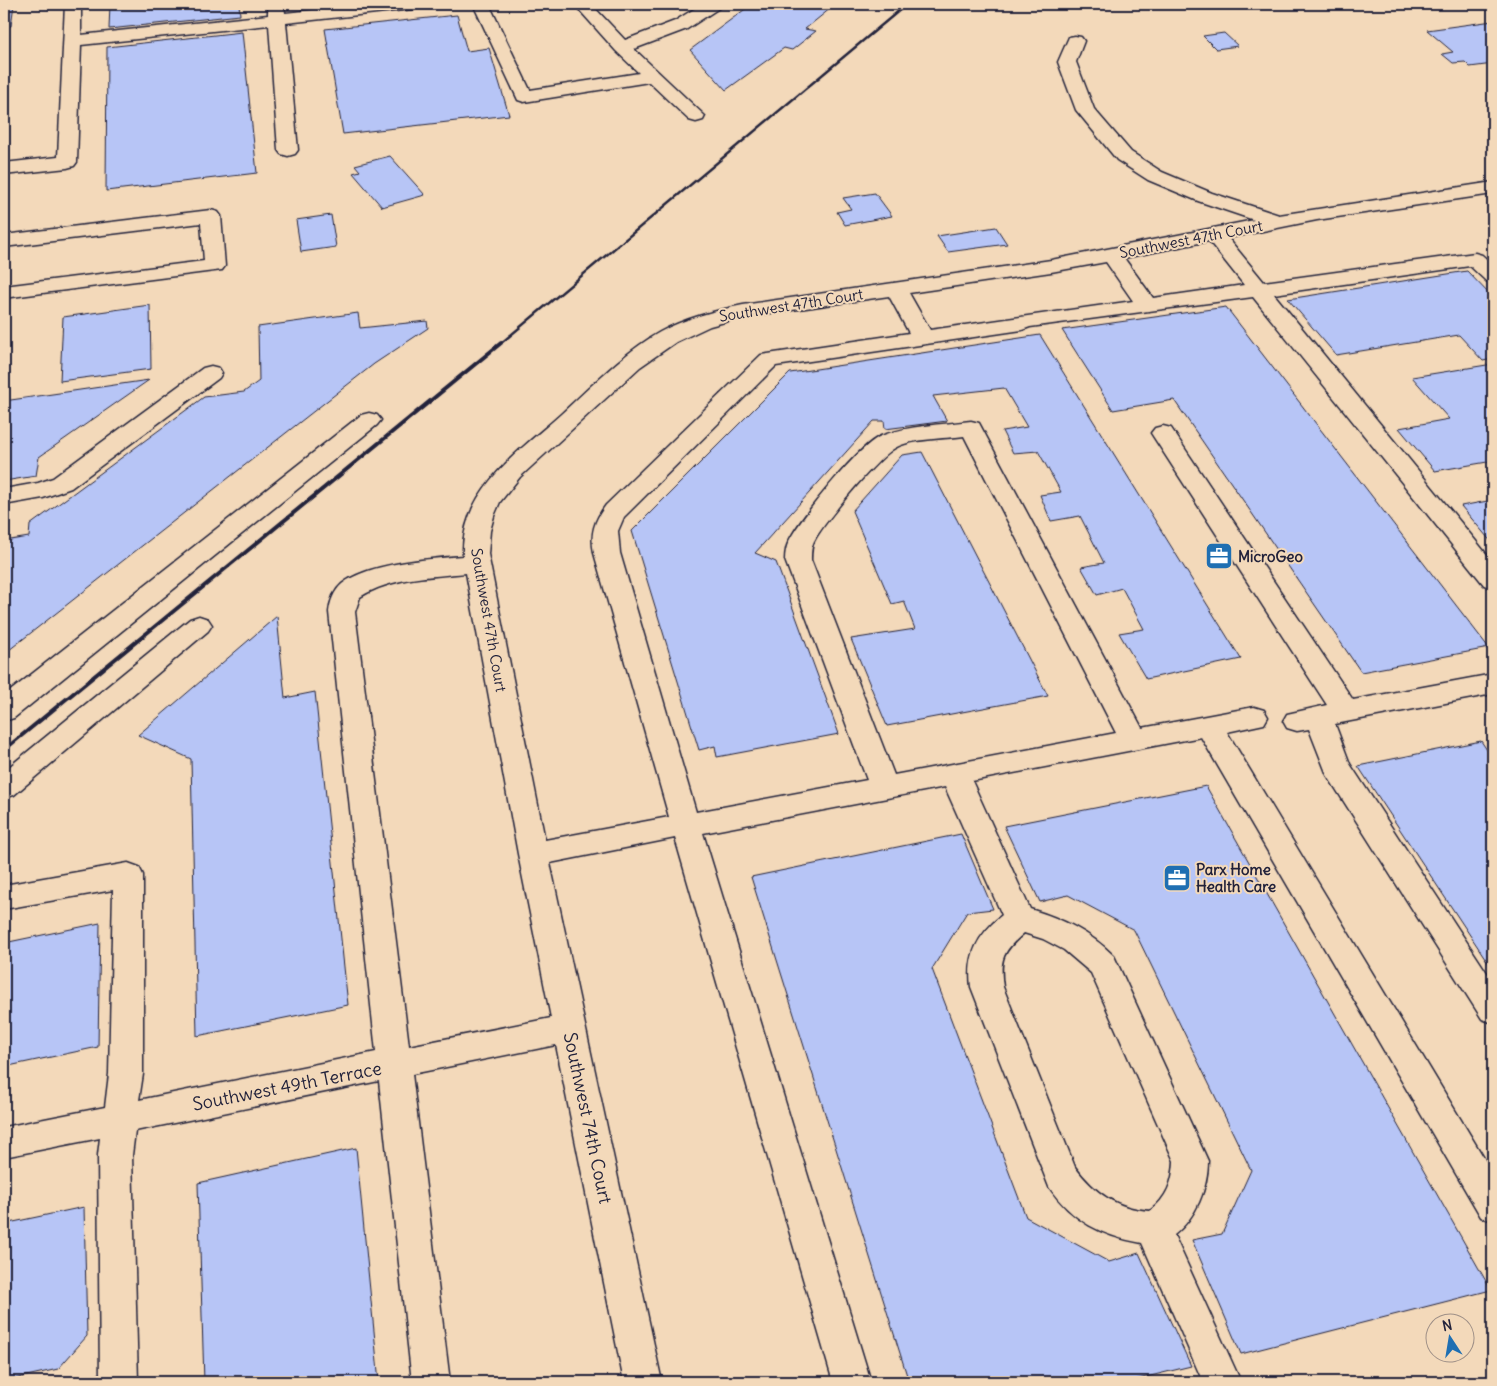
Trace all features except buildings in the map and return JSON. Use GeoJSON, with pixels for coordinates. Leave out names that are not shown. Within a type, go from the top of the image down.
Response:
{"type":"FeatureCollection","features":[{"type":"Feature","properties":{"kind":"street"},"geometry":{"type":"LineString","coordinates":[[4,169],[66,162],[73,4]]}},
{"type":"Feature","properties":{"kind":"street"},"geometry":{"type":"LineString","coordinates":[[72,41],[277,11],[413,4]]}},
{"type":"Feature","properties":{"kind":"street"},"geometry":{"type":"LineString","coordinates":[[481,4],[524,96],[654,76]]}},
{"type":"Feature","properties":{"kind":"street"},"geometry":{"type":"LineString","coordinates":[[582,4],[622,47],[696,116]]}},
{"type":"Feature","properties":{"kind":"street"},"geometry":{"type":"LineString","coordinates":[[622,47],[682,25],[713,4]]}},
{"type":"Feature","properties":{"kind":"street"},"geometry":{"type":"LineString","coordinates":[[277,11],[288,150]]}},
{"type":"Feature","properties":{"kind":"street"},"geometry":{"type":"LineString","coordinates":[[1075,41],[1066,62],[1085,110],[1124,156],[1155,176],[1206,197],[1278,222]]}},
{"type":"Feature","properties":{"kind":"street","name":"Southwest 47th Court"},"geometry":{"type":"LineString","coordinates":[[533,854],[477,563],[474,544],[477,531],[489,500],[499,486],[523,461],[632,362],[668,336],[702,321],[743,311],[1020,271],[1392,202],[1490,191]]}},
{"type":"Feature","properties":{"kind":"street"},"geometry":{"type":"LineString","coordinates":[[4,241],[211,216],[215,266],[4,292]]}},
{"type":"Feature","properties":{"kind":"street"},"geometry":{"type":"LineString","coordinates":[[1214,234],[1493,579]]}},
{"type":"Feature","properties":{"kind":"street"},"geometry":{"type":"LineString","coordinates":[[1111,254],[1147,305]]}},
{"type":"Feature","properties":{"kind":"street"},"geometry":{"type":"LineString","coordinates":[[852,1382],[686,826],[607,553],[604,534],[605,526],[615,512],[769,360],[1475,259],[1493,277]]}},
{"type":"Feature","properties":{"kind":"street"},"geometry":{"type":"LineString","coordinates":[[896,289],[923,338]]}},
{"type":"Feature","properties":{"kind":"street"},"geometry":{"type":"LineString","coordinates":[[4,497],[43,490],[62,483],[211,373]]}},
{"type":"Feature","properties":{"kind":"street"},"geometry":{"type":"LineString","coordinates":[[4,711],[369,420]]}},
{"type":"Feature","properties":{"kind":"street"},"geometry":{"type":"LineString","coordinates":[[884,787],[798,560],[798,552],[802,539],[815,520],[880,447],[900,439],[971,428],[1134,740]]}},
{"type":"Feature","properties":{"kind":"street"},"geometry":{"type":"LineString","coordinates":[[1163,433],[1321,717],[1337,767],[1493,1009]]}},
{"type":"Feature","properties":{"kind":"street"},"geometry":{"type":"LineString","coordinates":[[431,1382],[342,612],[344,602],[349,593],[368,580],[404,572],[477,563]]}},
{"type":"Feature","properties":{"kind":"street"},"geometry":{"type":"LineString","coordinates":[[4,787],[198,625]]}},
{"type":"Feature","properties":{"kind":"street"},"geometry":{"type":"LineString","coordinates":[[1321,717],[1493,684]]}},
{"type":"Feature","properties":{"kind":"street"},"geometry":{"type":"LineString","coordinates":[[533,854],[1254,717]]}},
{"type":"Feature","properties":{"kind":"street"},"geometry":{"type":"LineString","coordinates":[[1208,725],[1493,1205]]}},
{"type":"Feature","properties":{"kind":"street"},"geometry":{"type":"LineString","coordinates":[[954,774],[1019,920]]}},
{"type":"Feature","properties":{"kind":"street","name":"Southwest 74th Court"},"geometry":{"type":"LineString","coordinates":[[533,854],[643,1382]]}},
{"type":"Feature","properties":{"kind":"street"},"geometry":{"type":"LineString","coordinates":[[4,897],[128,874],[126,1074],[115,1155],[118,1382]]}},
{"type":"Feature","properties":{"kind":"street"},"geometry":{"type":"LineString","coordinates":[[1019,920],[1040,924],[1059,931],[1090,951],[1103,965],[1191,1161],[1191,1180],[1182,1198],[1172,1214],[1163,1223],[1153,1228],[1128,1226],[1100,1214],[1071,1191],[1061,1176],[987,987],[984,973],[985,960],[997,937],[1019,920]]}},
{"type":"Feature","properties":{"kind":"street","name":"Southwest 49th Terrace"},"geometry":{"type":"LineString","coordinates":[[4,1142],[570,1028]]}},
{"type":"Feature","properties":{"kind":"street"},"geometry":{"type":"LineString","coordinates":[[1153,1228],[1222,1382]]}},
{"type":"Feature","properties":{"kind":"railway"},"geometry":{"type":"LineString","coordinates":[[500,344],[907,4]]}},
{"type":"Feature","properties":{"kind":"railway"},"geometry":{"type":"LineString","coordinates":[[4,750],[501,343]]}},
{"type":"Feature","properties":{"kind":"place","name":"MicroGeo"},"geometry":{"type":"Point","coordinates":[1219,556]}},
{"type":"Feature","properties":{"kind":"place","name":"Parx Home Health Care"},"geometry":{"type":"Point","coordinates":[1177,878]}}]}
